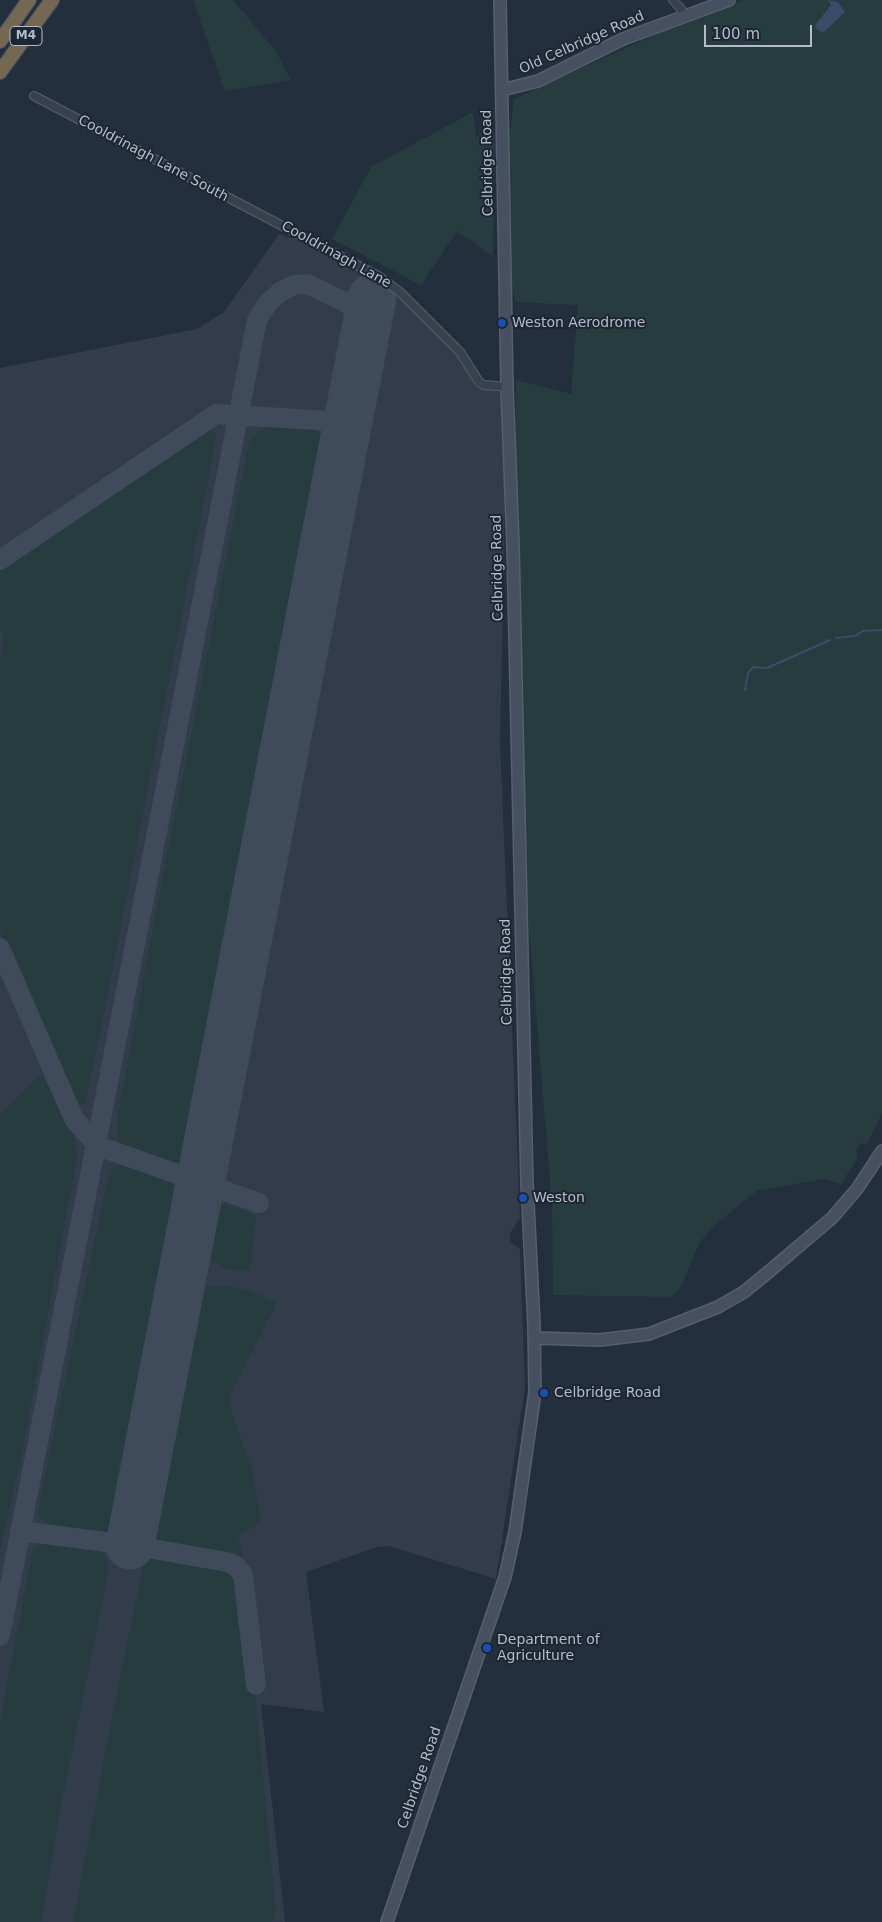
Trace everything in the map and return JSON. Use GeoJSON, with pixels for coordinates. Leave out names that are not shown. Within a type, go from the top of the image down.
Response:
{"type":"FeatureCollection","features":[{"type":"Feature","properties":{"kind":"highway","name":"M4"},"geometry":{"type":"LineString","coordinates":[[0,41],[29,0]]}},
{"type":"Feature","properties":{"kind":"highway","name":"M4"},"geometry":{"type":"LineString","coordinates":[[0,72],[52,0]]}},
{"type":"Feature","properties":{"kind":"main road","name":"Celbridge Road"},"geometry":{"type":"LineString","coordinates":[[387,1922],[509,1564],[534,1400],[535,1338],[527,1184],[513,545],[507,387],[500,0]]}},
{"type":"Feature","properties":{"kind":"main road","name":"Old Celbridge Road"},"geometry":{"type":"LineString","coordinates":[[502,90],[538,81],[594,52],[729,0]]}},
{"type":"Feature","properties":{"kind":"main road"},"geometry":{"type":"LineString","coordinates":[[535,1338],[600,1340],[649,1334],[718,1307],[744,1292],[832,1218],[857,1190],[882,1151]]}},
{"type":"Feature","properties":{"kind":"street"},"geometry":{"type":"LineString","coordinates":[[673,0],[681,9],[684,17]]}},
{"type":"Feature","properties":{"kind":"street","name":"Cooldrinagh Lane South"},"geometry":{"type":"LineString","coordinates":[[34,96],[272,221]]}},
{"type":"Feature","properties":{"kind":"street","name":"Cooldrinagh Lane"},"geometry":{"type":"LineString","coordinates":[[272,221],[389,282],[460,352],[478,382],[484,385],[507,387]]}},
{"type":"Feature","properties":{"kind":"shaded area"},"geometry":{"type":"Polygon","coordinates":[[[279,234],[290,238],[302,238],[383,281],[458,357],[475,386],[507,394],[500,743],[520,1218],[510,1233],[510,1242],[520,1249],[525,1387],[496,1579],[389,1546],[377,1547],[306,1572],[324,1712],[261,1704],[285,1922],[0,1922],[0,368],[197,329],[224,312],[279,234]]]}},
{"type":"Feature","properties":{"kind":"green space"},"geometry":{"type":"Polygon","coordinates":[[[193,0],[233,0],[275,50],[291,80],[225,91],[193,0]]]}},
{"type":"Feature","properties":{"kind":"green space"},"geometry":{"type":"Polygon","coordinates":[[[743,0],[882,0],[882,1113],[867,1145],[860,1143],[856,1150],[858,1157],[841,1184],[822,1179],[757,1191],[717,1223],[699,1243],[685,1278],[678,1291],[670,1297],[553,1295],[552,1205],[524,867],[515,462],[516,380],[571,394],[578,305],[515,302],[514,294],[510,293],[507,154],[514,99],[674,26],[743,0]]]}},
{"type":"Feature","properties":{"kind":"green space"},"geometry":{"type":"Polygon","coordinates":[[[473,112],[476,137],[491,129],[495,136],[493,257],[457,231],[421,285],[332,239],[371,167],[473,112]]]}},
{"type":"Feature","properties":{"kind":"green space"},"geometry":{"type":"Polygon","coordinates":[[[271,425],[308,428],[317,431],[323,439],[324,450],[253,827],[189,1143],[182,1166],[126,1148],[120,1143],[117,1120],[166,860],[249,443],[253,436],[271,425]]]}},
{"type":"Feature","properties":{"kind":"green space"},"geometry":{"type":"Polygon","coordinates":[[[207,430],[214,432],[216,439],[99,1038],[85,1103],[81,1105],[73,1099],[0,930],[0,660],[4,638],[0,629],[0,569],[207,430]]]}},
{"type":"Feature","properties":{"kind":"green space"},"geometry":{"type":"Polygon","coordinates":[[[43,1075],[76,1143],[77,1158],[21,1458],[0,1549],[0,1114],[37,1078],[43,1075]]]}},
{"type":"Feature","properties":{"kind":"green space"},"geometry":{"type":"Polygon","coordinates":[[[128,1165],[170,1182],[177,1188],[179,1196],[163,1283],[114,1520],[109,1531],[105,1533],[54,1527],[43,1521],[38,1513],[51,1446],[108,1178],[116,1166],[128,1165]]]}},
{"type":"Feature","properties":{"kind":"green space"},"geometry":{"type":"Polygon","coordinates":[[[223,1204],[256,1215],[250,1271],[226,1269],[203,1255],[211,1213],[223,1204]]]}},
{"type":"Feature","properties":{"kind":"green space"},"geometry":{"type":"Polygon","coordinates":[[[225,1286],[248,1290],[277,1303],[231,1393],[231,1411],[252,1470],[261,1519],[261,1523],[238,1534],[243,1559],[235,1561],[157,1545],[150,1540],[148,1531],[198,1293],[204,1288],[225,1286]]]}},
{"type":"Feature","properties":{"kind":"green space"},"geometry":{"type":"Polygon","coordinates":[[[51,1541],[101,1550],[108,1561],[108,1573],[61,1806],[41,1922],[0,1922],[0,1721],[33,1551],[40,1543],[51,1541]]]}},
{"type":"Feature","properties":{"kind":"green space"},"geometry":{"type":"Polygon","coordinates":[[[158,1552],[221,1565],[231,1572],[236,1586],[244,1662],[252,1663],[276,1913],[272,1922],[73,1922],[146,1553],[158,1552]]]}},
{"type":"Feature","properties":{"kind":"water"},"geometry":{"type":"Polygon","coordinates":[[[828,0],[838,2],[845,12],[823,33],[815,28],[831,5],[828,0]]]}},
{"type":"Feature","properties":{"kind":"waterway"},"geometry":{"type":"LineString","coordinates":[[836,638],[855,636],[863,631],[882,630]]}},
{"type":"Feature","properties":{"kind":"waterway"},"geometry":{"type":"LineString","coordinates":[[745,690],[748,673],[753,667],[767,668],[830,640]]}},
{"type":"Feature","properties":{"kind":"taxiway"},"geometry":{"type":"LineString","coordinates":[[0,1636],[257,320],[268,303],[280,292],[294,285],[307,284],[354,308],[365,325],[365,338]]}},
{"type":"Feature","properties":{"kind":"taxiway"},"geometry":{"type":"LineString","coordinates":[[0,560],[216,414],[348,422]]}},
{"type":"Feature","properties":{"kind":"taxiway"},"geometry":{"type":"LineString","coordinates":[[0,948],[74,1119],[98,1146],[259,1203]]}},
{"type":"Feature","properties":{"kind":"taxiway"},"geometry":{"type":"LineString","coordinates":[[20,1531],[130,1545],[227,1562],[236,1566],[243,1575],[256,1685]]}},
{"type":"Feature","properties":{"kind":"runway"},"geometry":{"type":"LineString","coordinates":[[130,1545],[372,298]]}},
{"type":"Feature","properties":{"kind":"place","name":"Weston Aerodrome"},"geometry":{"type":"Point","coordinates":[502,323]}},
{"type":"Feature","properties":{"kind":"place","name":"Weston"},"geometry":{"type":"Point","coordinates":[523,1198]}},
{"type":"Feature","properties":{"kind":"place","name":"Celbridge Road"},"geometry":{"type":"Point","coordinates":[544,1393]}},
{"type":"Feature","properties":{"kind":"place","name":"Department of Agriculture"},"geometry":{"type":"Point","coordinates":[487,1648]}}]}
